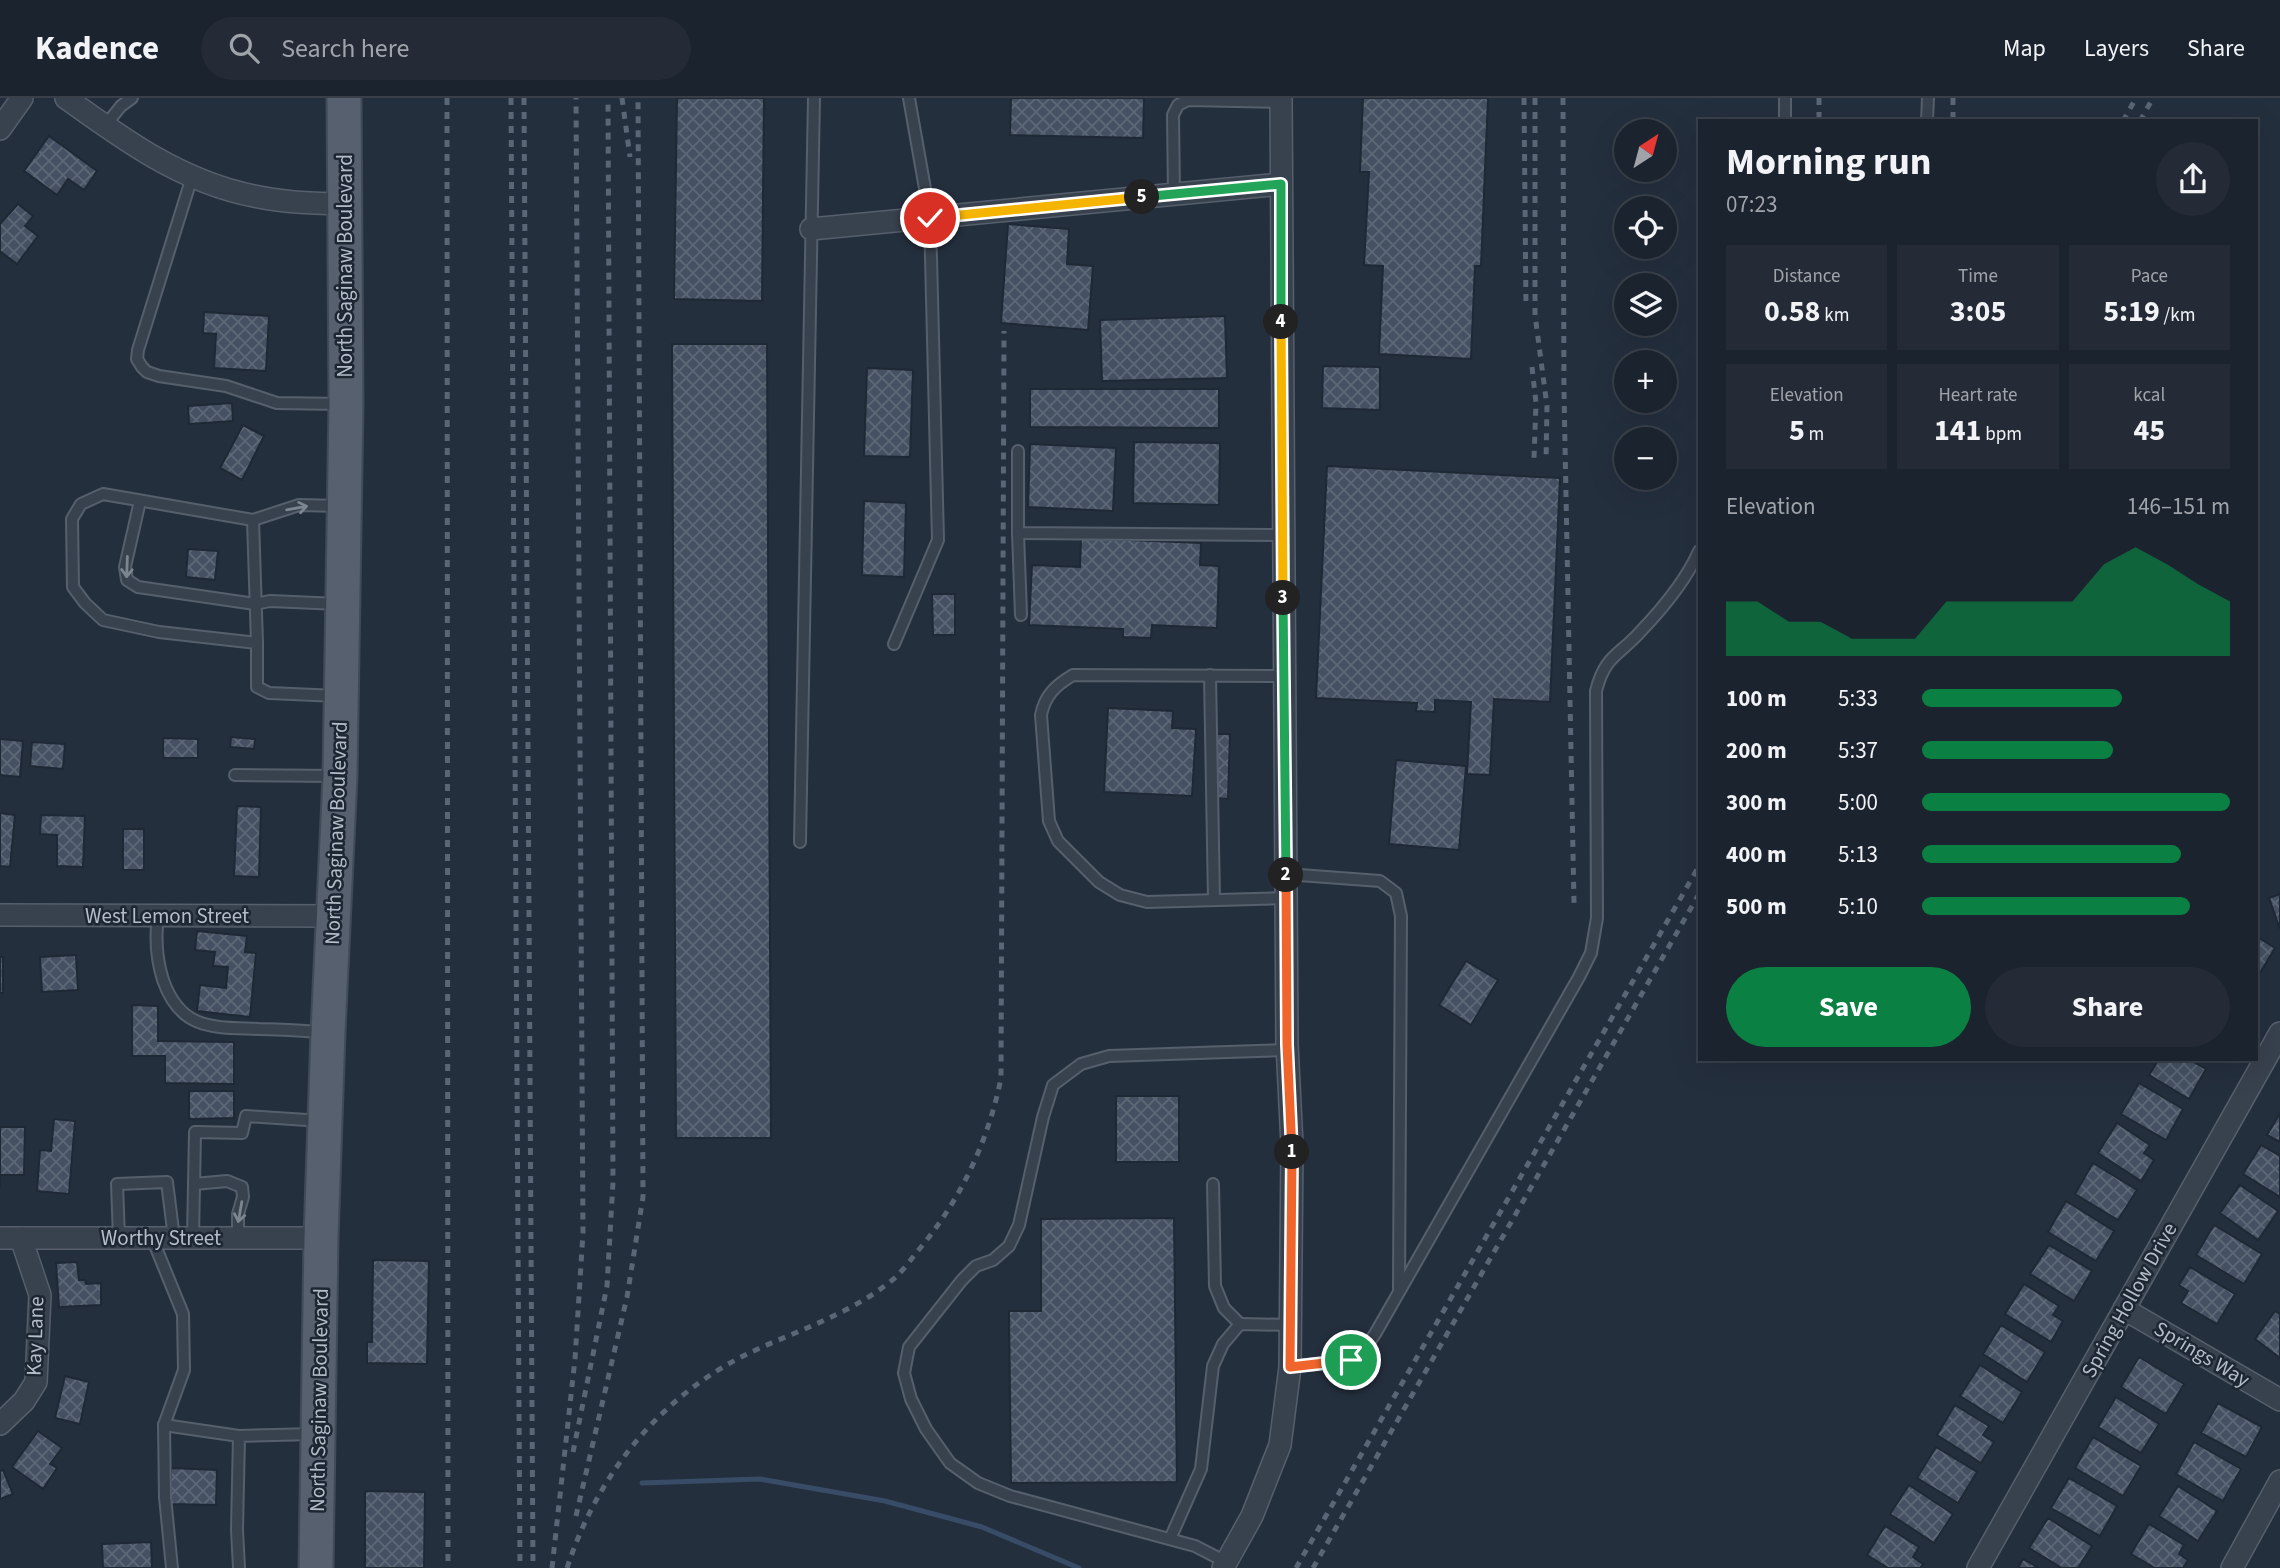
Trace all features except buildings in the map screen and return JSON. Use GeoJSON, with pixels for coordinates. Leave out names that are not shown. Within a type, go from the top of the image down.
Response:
{"type":"FeatureCollection","features":[{"type":"Feature","properties":{"kind":"main road","name":"North Saginaw Boulevard"},"geometry":{"type":"LineString","coordinates":[[316,1568],[321,1238],[340,776],[346,404],[344,98]]}},
{"type":"Feature","properties":{"kind":"street"},"geometry":{"type":"LineString","coordinates":[[0,129],[22,98]]}},
{"type":"Feature","properties":{"kind":"street"},"geometry":{"type":"LineString","coordinates":[[66,98],[158,160],[192,177],[253,196],[345,204]]}},
{"type":"Feature","properties":{"kind":"street"},"geometry":{"type":"LineString","coordinates":[[1224,1565],[1252,1516],[1280,1445],[1290,1367],[1292,1325],[1292,1145],[1287,1050],[1282,535],[1281,100]]}},
{"type":"Feature","properties":{"kind":"street"},"geometry":{"type":"LineString","coordinates":[[811,229],[1281,184]]}},
{"type":"Feature","properties":{"kind":"street","name":"West Lemon Street"},"geometry":{"type":"LineString","coordinates":[[0,915],[333,916]]}},
{"type":"Feature","properties":{"kind":"street","name":"Spring Hollow Drive"},"geometry":{"type":"LineString","coordinates":[[1978,1568],[2280,1033]]}},
{"type":"Feature","properties":{"kind":"street","name":"Worthy Street"},"geometry":{"type":"LineString","coordinates":[[11,1238],[321,1238]]}},
{"type":"Feature","properties":{"kind":"street","name":"Kay Lane"},"geometry":{"type":"LineString","coordinates":[[0,1424],[24,1401],[36,1382],[40,1295],[11,1238]]}},
{"type":"Feature","properties":{"kind":"street","name":"Springs Way"},"geometry":{"type":"LineString","coordinates":[[2124,1308],[2280,1400]]}},
{"type":"Feature","properties":{"kind":"street"},"geometry":{"type":"LineString","coordinates":[[2232,1568],[2280,1481]]}},
{"type":"Feature","properties":{"kind":"lane"},"geometry":{"type":"LineString","coordinates":[[105,126],[121,106],[132,98]]}},
{"type":"Feature","properties":{"kind":"lane"},"geometry":{"type":"LineString","coordinates":[[800,842],[814,98]]}},
{"type":"Feature","properties":{"kind":"lane"},"geometry":{"type":"LineString","coordinates":[[894,644],[937,540],[930,218],[909,98]]}},
{"type":"Feature","properties":{"kind":"lane"},"geometry":{"type":"LineString","coordinates":[[1785,98],[1785,119]]}},
{"type":"Feature","properties":{"kind":"lane"},"geometry":{"type":"LineString","coordinates":[[1927,119],[1928,98]]}},
{"type":"Feature","properties":{"kind":"lane"},"geometry":{"type":"LineString","coordinates":[[1174,194],[1173,115],[1178,105],[1188,100],[1281,100]]}},
{"type":"Feature","properties":{"kind":"lane"},"geometry":{"type":"LineString","coordinates":[[192,177],[138,351],[137,359],[142,367],[159,376],[226,386],[277,403],[346,404]]}},
{"type":"Feature","properties":{"kind":"lane"},"geometry":{"type":"LineString","coordinates":[[1018,451],[1021,615]]}},
{"type":"Feature","properties":{"kind":"lane"},"geometry":{"type":"LineString","coordinates":[[257,643],[159,632],[103,620],[73,587],[72,519],[81,505],[103,494],[253,520],[299,505],[343,506]]}},
{"type":"Feature","properties":{"kind":"lane"},"geometry":{"type":"LineString","coordinates":[[140,500],[125,567],[127,580],[138,587],[255,604],[270,601],[342,604]]}},
{"type":"Feature","properties":{"kind":"lane"},"geometry":{"type":"LineString","coordinates":[[253,520],[257,687],[269,693],[341,696]]}},
{"type":"Feature","properties":{"kind":"lane"},"geometry":{"type":"LineString","coordinates":[[1018,533],[1282,535]]}},
{"type":"Feature","properties":{"kind":"lane"},"geometry":{"type":"LineString","coordinates":[[1290,1367],[1351,1360],[1361,1354],[1375,1334],[1591,953],[1597,918],[1595,691],[1601,673],[1614,654],[1640,633],[1692,566],[1698,553]]}},
{"type":"Feature","properties":{"kind":"lane"},"geometry":{"type":"LineString","coordinates":[[1284,676],[1073,675],[1050,692],[1043,703],[1041,715],[1049,821],[1058,841],[1077,863],[1099,882],[1120,895],[1147,902],[1286,898]]}},
{"type":"Feature","properties":{"kind":"lane"},"geometry":{"type":"LineString","coordinates":[[1210,675],[1214,900]]}},
{"type":"Feature","properties":{"kind":"lane"},"geometry":{"type":"LineString","coordinates":[[235,775],[340,776]]}},
{"type":"Feature","properties":{"kind":"lane"},"geometry":{"type":"LineString","coordinates":[[1286,874],[1380,881],[1396,893],[1401,916],[1399,1290]]}},
{"type":"Feature","properties":{"kind":"lane"},"geometry":{"type":"LineString","coordinates":[[158,916],[155,936],[158,963],[169,995],[177,1008],[191,1020],[210,1027],[328,1032]]}},
{"type":"Feature","properties":{"kind":"lane"},"geometry":{"type":"LineString","coordinates":[[1224,1565],[1195,1546],[1010,1496],[978,1483],[950,1463],[926,1429],[911,1399],[904,1373],[909,1347],[962,1280],[976,1266],[993,1260],[1009,1246],[1019,1225],[1043,1116],[1054,1085],[1081,1064],[1109,1056],[1287,1050]]}},
{"type":"Feature","properties":{"kind":"lane"},"geometry":{"type":"LineString","coordinates":[[183,1238],[194,1184],[195,1132],[242,1133],[246,1116],[325,1121]]}},
{"type":"Feature","properties":{"kind":"lane"},"geometry":{"type":"LineString","coordinates":[[194,1184],[228,1181],[242,1187],[238,1238]]}},
{"type":"Feature","properties":{"kind":"lane"},"geometry":{"type":"LineString","coordinates":[[119,1238],[117,1184],[167,1182],[183,1238]]}},
{"type":"Feature","properties":{"kind":"lane"},"geometry":{"type":"LineString","coordinates":[[1213,1184],[1215,1286],[1224,1308],[1240,1324],[1292,1325]]}},
{"type":"Feature","properties":{"kind":"lane"},"geometry":{"type":"LineString","coordinates":[[152,1238],[183,1314],[184,1370],[164,1425],[165,1497],[172,1568]]}},
{"type":"Feature","properties":{"kind":"lane"},"geometry":{"type":"LineString","coordinates":[[1170,1539],[1201,1469],[1213,1366],[1223,1344],[1240,1324]]}},
{"type":"Feature","properties":{"kind":"lane"},"geometry":{"type":"LineString","coordinates":[[164,1425],[239,1436],[317,1434]]}},
{"type":"Feature","properties":{"kind":"lane"},"geometry":{"type":"LineString","coordinates":[[239,1436],[239,1568]]}},
{"type":"Feature","properties":{"kind":"waterway"},"geometry":{"type":"LineString","coordinates":[[642,1483],[760,1479],[885,1501],[982,1527],[1079,1568]]}},
{"type":"Feature","properties":{"kind":"railway"},"geometry":{"type":"LineString","coordinates":[[447,98],[448,1568]]}},
{"type":"Feature","properties":{"kind":"railway"},"geometry":{"type":"LineString","coordinates":[[511,98],[520,1568]]}},
{"type":"Feature","properties":{"kind":"railway"},"geometry":{"type":"LineString","coordinates":[[524,98],[533,1568]]}},
{"type":"Feature","properties":{"kind":"railway"},"geometry":{"type":"LineString","coordinates":[[552,1568],[575,1359],[583,1233],[576,98]]}},
{"type":"Feature","properties":{"kind":"railway"},"geometry":{"type":"LineString","coordinates":[[573,1452],[607,1286],[613,1182],[608,98]]}},
{"type":"Feature","properties":{"kind":"railway"},"geometry":{"type":"LineString","coordinates":[[622,98],[630,157]]}},
{"type":"Feature","properties":{"kind":"railway"},"geometry":{"type":"LineString","coordinates":[[576,1516],[627,1297],[643,1197],[638,98]]}},
{"type":"Feature","properties":{"kind":"railway"},"geometry":{"type":"LineString","coordinates":[[1524,98],[1526,308]]}},
{"type":"Feature","properties":{"kind":"railway"},"geometry":{"type":"LineString","coordinates":[[1535,98],[1535,315],[1547,406],[1546,461]]}},
{"type":"Feature","properties":{"kind":"railway"},"geometry":{"type":"LineString","coordinates":[[1563,98],[1564,393],[1574,903]]}},
{"type":"Feature","properties":{"kind":"railway"},"geometry":{"type":"LineString","coordinates":[[1819,98],[1819,119]]}},
{"type":"Feature","properties":{"kind":"railway"},"geometry":{"type":"LineString","coordinates":[[1953,98],[1953,119]]}},
{"type":"Feature","properties":{"kind":"railway"},"geometry":{"type":"LineString","coordinates":[[2124,119],[2136,98]]}},
{"type":"Feature","properties":{"kind":"railway"},"geometry":{"type":"LineString","coordinates":[[2141,119],[2153,98]]}},
{"type":"Feature","properties":{"kind":"railway"},"geometry":{"type":"LineString","coordinates":[[567,1568],[597,1498],[617,1466],[666,1410],[694,1386],[726,1365],[848,1309],[896,1277],[946,1214],[980,1149],[1001,1078],[1004,331]]}},
{"type":"Feature","properties":{"kind":"railway"},"geometry":{"type":"LineString","coordinates":[[1532,367],[1536,403],[1534,458]]}},
{"type":"Feature","properties":{"kind":"railway"},"geometry":{"type":"LineString","coordinates":[[1296,1568],[1698,868]]}},
{"type":"Feature","properties":{"kind":"railway"},"geometry":{"type":"LineString","coordinates":[[1313,1568],[1698,896]]}},
{"type":"Feature","properties":{"kind":"route"},"geometry":{"type":"LineString","coordinates":[[930,218],[1281,184],[1287,1044],[1292,1145],[1290,1367],[1351,1360]]}}]}
